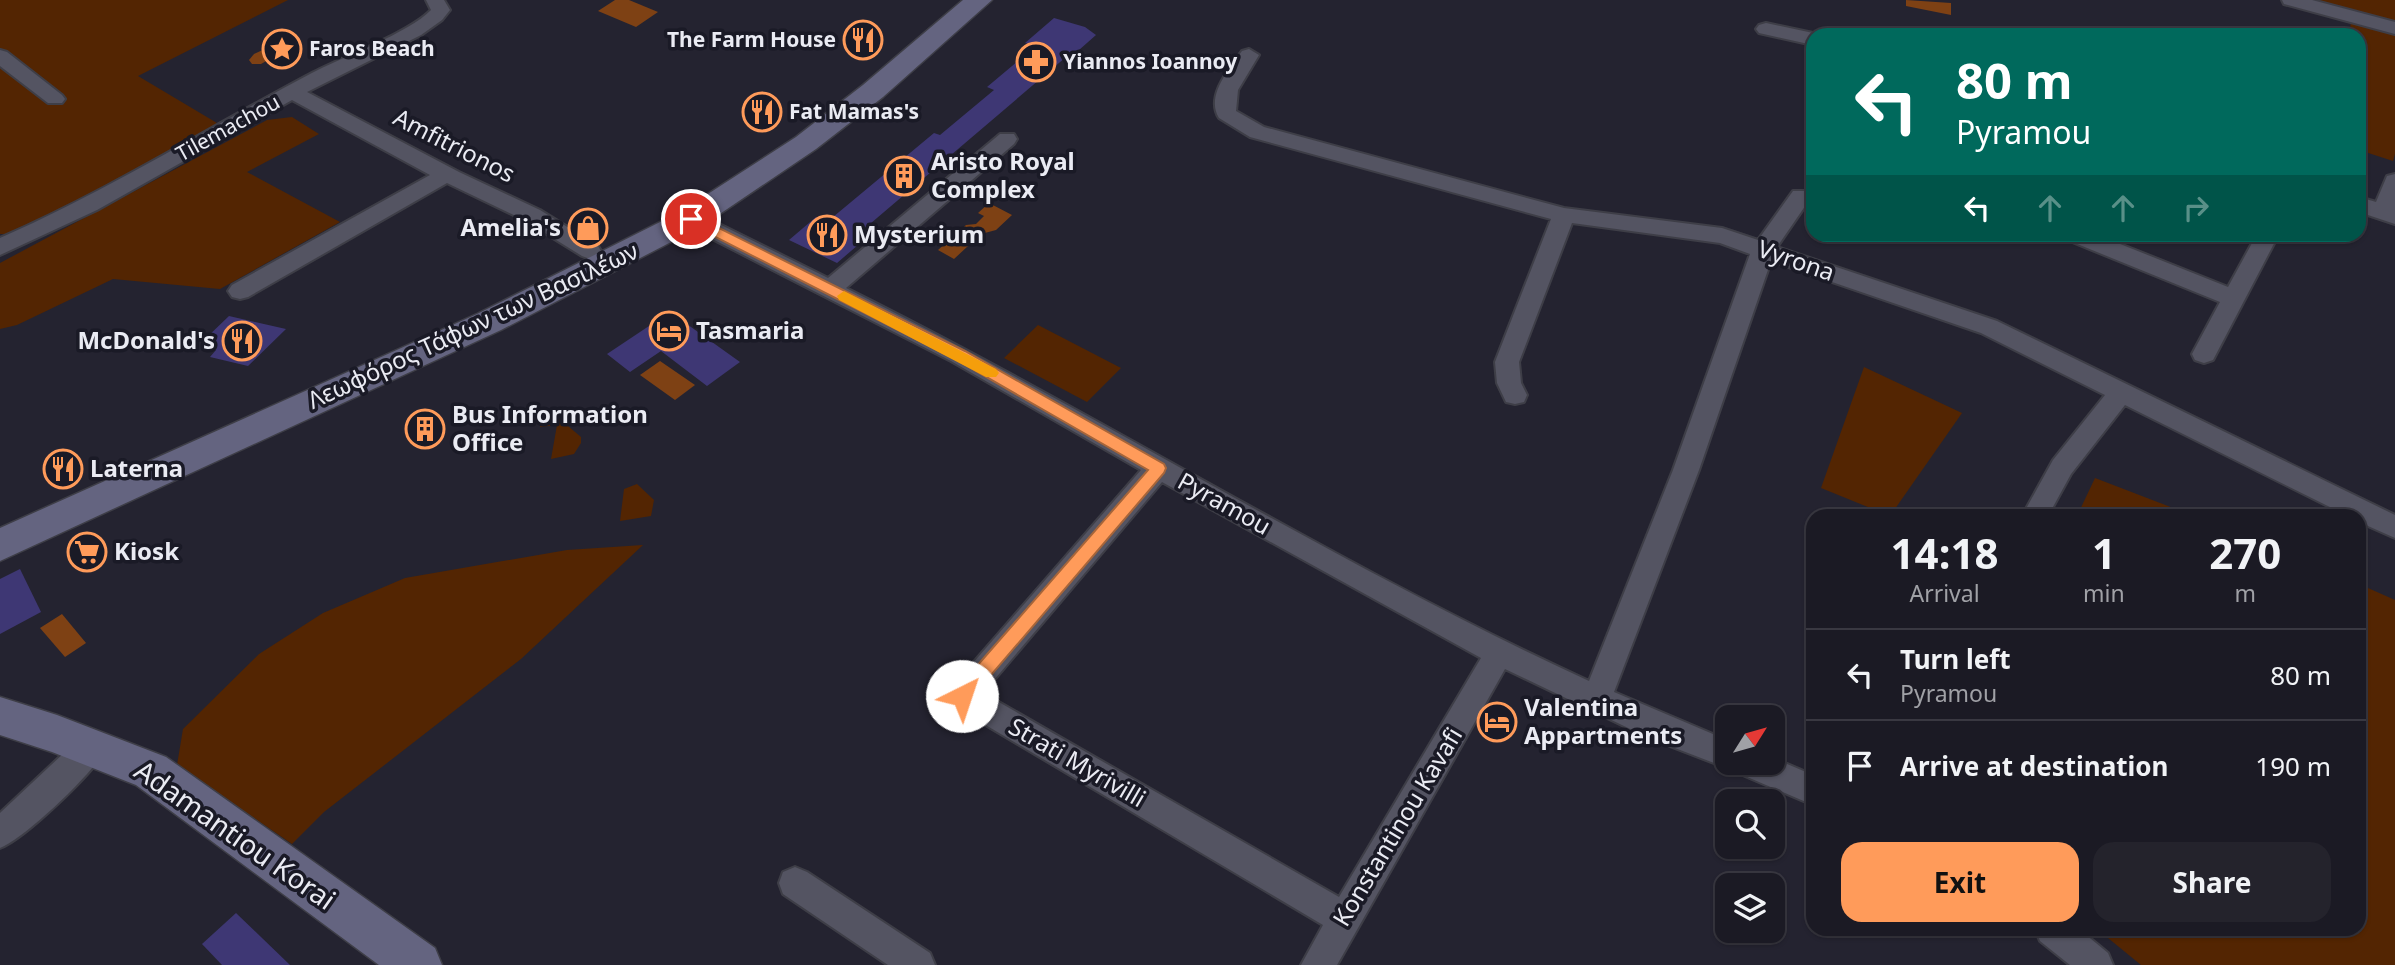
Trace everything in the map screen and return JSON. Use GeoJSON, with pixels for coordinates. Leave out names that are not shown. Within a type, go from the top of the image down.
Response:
{"type":"FeatureCollection","features":[{"type":"Feature","properties":{"kind":"main road","name":"Λεωφόρος Τάφων των Βασιλέων"},"geometry":{"type":"LineString","coordinates":[[0,518],[475,307],[590,251],[697,190],[779,136],[840,90],[945,0]]}},
{"type":"Feature","properties":{"kind":"main road","name":"Λεωφόρος Τάφων των Βασιλέων"},"geometry":{"type":"LineString","coordinates":[[0,545],[489,322],[691,219],[806,143],[873,91],[979,0]]}},
{"type":"Feature","properties":{"kind":"main road","name":"Adamantiou Korai"},"geometry":{"type":"LineString","coordinates":[[0,716],[92,747],[151,771],[418,965]]}},
{"type":"Feature","properties":{"kind":"street","name":"Tilemachou"},"geometry":{"type":"LineString","coordinates":[[0,247],[82,208],[362,54],[435,20],[441,7],[435,0]]}},
{"type":"Feature","properties":{"kind":"street"},"geometry":{"type":"LineString","coordinates":[[2291,0],[2395,28]]}},
{"type":"Feature","properties":{"kind":"street"},"geometry":{"type":"LineString","coordinates":[[1766,29],[1806,38]]}},
{"type":"Feature","properties":{"kind":"street","name":"Vyrona"},"geometry":{"type":"LineString","coordinates":[[1249,55],[1227,89],[1224,103],[1226,114],[1238,123],[1257,131],[1344,157],[1564,215],[1704,232],[1989,327],[2358,509]]}},
{"type":"Feature","properties":{"kind":"street"},"geometry":{"type":"LineString","coordinates":[[0,56],[55,99]]}},
{"type":"Feature","properties":{"kind":"street","name":"Amfitrionos"},"geometry":{"type":"LineString","coordinates":[[292,92],[446,175],[532,215],[590,251]]}},
{"type":"Feature","properties":{"kind":"street"},"geometry":{"type":"LineString","coordinates":[[830,289],[1007,139]]}},
{"type":"Feature","properties":{"kind":"street"},"geometry":{"type":"LineString","coordinates":[[240,291],[446,175]]}},
{"type":"Feature","properties":{"kind":"street"},"geometry":{"type":"LineString","coordinates":[[2366,207],[2389,215],[2395,181]]}},
{"type":"Feature","properties":{"kind":"street"},"geometry":{"type":"LineString","coordinates":[[1597,697],[1686,470],[1763,250],[1801,196]]}},
{"type":"Feature","properties":{"kind":"street"},"geometry":{"type":"LineString","coordinates":[[1515,395],[1509,383],[1507,362],[1564,215]]}},
{"type":"Feature","properties":{"kind":"street","name":"Pyramou"},"geometry":{"type":"LineString","coordinates":[[691,219],[960,355],[1158,468],[1499,653],[1660,728],[1715,749]]}},
{"type":"Feature","properties":{"kind":"street"},"geometry":{"type":"LineString","coordinates":[[2093,242],[2232,298]]}},
{"type":"Feature","properties":{"kind":"street"},"geometry":{"type":"LineString","coordinates":[[2204,354],[2264,242]]}},
{"type":"Feature","properties":{"kind":"street"},"geometry":{"type":"LineString","coordinates":[[2039,509],[2062,467],[2121,393]]}},
{"type":"Feature","properties":{"kind":"street","name":"Strati Myrivilli"},"geometry":{"type":"LineString","coordinates":[[1158,468],[962,696],[1343,918]]}},
{"type":"Feature","properties":{"kind":"street","name":"Vyrona"},"geometry":{"type":"LineString","coordinates":[[2366,513],[2395,527]]}},
{"type":"Feature","properties":{"kind":"street","name":"Konstantinou Kavafi"},"geometry":{"type":"LineString","coordinates":[[1318,965],[1499,653]]}},
{"type":"Feature","properties":{"kind":"street"},"geometry":{"type":"LineString","coordinates":[[0,833],[47,792],[92,747]]}},
{"type":"Feature","properties":{"kind":"street"},"geometry":{"type":"LineString","coordinates":[[1777,775],[1806,787]]}},
{"type":"Feature","properties":{"kind":"street"},"geometry":{"type":"LineString","coordinates":[[795,883],[918,965]]}},
{"type":"Feature","properties":{"kind":"street"},"geometry":{"type":"LineString","coordinates":[[2061,936],[2096,965]]}},
{"type":"Feature","properties":{"kind":"shaded area"},"geometry":{"type":"Polygon","coordinates":[[[0,0],[288,0],[138,76],[222,126],[16,234],[0,234],[0,0]]]}},
{"type":"Feature","properties":{"kind":"shaded area"},"geometry":{"type":"Polygon","coordinates":[[[615,0],[629,0],[658,12],[636,27],[598,11],[615,0]]]}},
{"type":"Feature","properties":{"kind":"shaded area"},"geometry":{"type":"Polygon","coordinates":[[[1906,0],[1951,3],[1951,15],[1906,6],[1906,0]]]}},
{"type":"Feature","properties":{"kind":"shaded area"},"geometry":{"type":"Polygon","coordinates":[[[2304,0],[2395,0],[2395,24],[2304,0]]]}},
{"type":"Feature","properties":{"kind":"shaded area"},"geometry":{"type":"Polygon","coordinates":[[[2351,22],[2395,34],[2393,161],[2366,152],[2366,28],[2350,28],[2351,22]]]}},
{"type":"Feature","properties":{"kind":"shaded area"},"geometry":{"type":"Polygon","coordinates":[[[284,40],[293,40],[296,44],[261,64],[252,64],[249,60],[254,54],[284,40]]]}},
{"type":"Feature","properties":{"kind":"shaded area"},"geometry":{"type":"Polygon","coordinates":[[[292,117],[319,134],[247,172],[340,222],[220,289],[113,279],[17,325],[0,329],[0,263],[267,120],[292,117]]]}},
{"type":"Feature","properties":{"kind":"shaded area"},"geometry":{"type":"Polygon","coordinates":[[[989,203],[1012,215],[996,230],[981,234],[954,259],[938,250],[966,225],[976,224],[984,216],[978,213],[989,203]]]}},
{"type":"Feature","properties":{"kind":"shaded area"},"geometry":{"type":"Polygon","coordinates":[[[1038,325],[1121,368],[1087,402],[1004,358],[1038,325]]]}},
{"type":"Feature","properties":{"kind":"shaded area"},"geometry":{"type":"Polygon","coordinates":[[[660,361],[695,385],[675,400],[640,375],[660,361]]]}},
{"type":"Feature","properties":{"kind":"shaded area"},"geometry":{"type":"Polygon","coordinates":[[[1864,367],[1962,413],[1895,509],[1873,509],[1821,488],[1864,367]]]}},
{"type":"Feature","properties":{"kind":"shaded area"},"geometry":{"type":"Polygon","coordinates":[[[549,410],[581,437],[581,443],[574,454],[551,459],[557,425],[540,427],[542,412],[549,410]]]}},
{"type":"Feature","properties":{"kind":"shaded area"},"geometry":{"type":"Polygon","coordinates":[[[2095,478],[2176,509],[2080,509],[2095,478]]]}},
{"type":"Feature","properties":{"kind":"shaded area"},"geometry":{"type":"Polygon","coordinates":[[[637,484],[654,500],[651,516],[620,521],[624,489],[637,484]]]}},
{"type":"Feature","properties":{"kind":"shaded area"},"geometry":{"type":"Polygon","coordinates":[[[643,545],[521,659],[324,812],[292,844],[177,765],[183,729],[259,654],[323,613],[405,578],[567,550],[643,545]]]}},
{"type":"Feature","properties":{"kind":"shaded area"},"geometry":{"type":"Polygon","coordinates":[[[2366,587],[2395,600],[2395,965],[2141,965],[2106,936],[2366,936],[2366,587]]]}},
{"type":"Feature","properties":{"kind":"shaded area"},"geometry":{"type":"Polygon","coordinates":[[[62,614],[86,643],[65,657],[40,628],[62,614]]]}},
{"type":"Feature","properties":{"kind":"building","name":"Aristo Royal Complex"},"geometry":{"type":"Polygon","coordinates":[[[1054,18],[1085,27],[1096,35],[1070,58],[1066,57],[857,235],[865,239],[837,263],[789,240],[816,217],[827,222],[934,133],[940,135],[994,90],[987,87],[1036,46],[1025,43],[1054,18]]]}},
{"type":"Feature","properties":{"kind":"building","name":"Tasmaria"},"geometry":{"type":"Polygon","coordinates":[[[670,312],[740,362],[707,386],[661,351],[630,372],[607,354],[670,312]]]}},
{"type":"Feature","properties":{"kind":"building","name":"McDonald's"},"geometry":{"type":"Polygon","coordinates":[[[229,316],[286,329],[248,366],[210,357],[216,350],[211,349],[217,343],[204,340],[229,316]]]}},
{"type":"Feature","properties":{"kind":"building","name":"Bus Information Office"},"geometry":{"type":"Polygon","coordinates":[[[433,413],[445,432],[416,446],[405,426],[433,413]]]}},
{"type":"Feature","properties":{"kind":"building"},"geometry":{"type":"Polygon","coordinates":[[[20,569],[41,612],[0,634],[0,579],[20,569]]]}},
{"type":"Feature","properties":{"kind":"building"},"geometry":{"type":"Polygon","coordinates":[[[236,913],[290,965],[222,965],[202,944],[236,913]]]}},
{"type":"Feature","properties":{"kind":"slow traffic"},"geometry":{"type":"LineString","coordinates":[[844,296],[991,373]]}},
{"type":"Feature","properties":{"kind":"place","name":"The Farm House"},"geometry":{"type":"Point","coordinates":[863,40]}},
{"type":"Feature","properties":{"kind":"place","name":"Faros Beach"},"geometry":{"type":"Point","coordinates":[282,49]}},
{"type":"Feature","properties":{"kind":"place","name":"Yiannos Ioannoy"},"geometry":{"type":"Point","coordinates":[1036,62]}},
{"type":"Feature","properties":{"kind":"place","name":"Fat Mamas's"},"geometry":{"type":"Point","coordinates":[762,112]}},
{"type":"Feature","properties":{"kind":"place","name":"Aristo Royal Complex"},"geometry":{"type":"Point","coordinates":[904,176]}},
{"type":"Feature","properties":{"kind":"place","name":"Amelia's"},"geometry":{"type":"Point","coordinates":[588,228]}},
{"type":"Feature","properties":{"kind":"place","name":"Mysterium"},"geometry":{"type":"Point","coordinates":[827,235]}},
{"type":"Feature","properties":{"kind":"place","name":"Tasmaria"},"geometry":{"type":"Point","coordinates":[669,331]}},
{"type":"Feature","properties":{"kind":"place","name":"McDonald's"},"geometry":{"type":"Point","coordinates":[242,341]}},
{"type":"Feature","properties":{"kind":"place","name":"Bus Information Office"},"geometry":{"type":"Point","coordinates":[425,429]}},
{"type":"Feature","properties":{"kind":"place","name":"Laterna"},"geometry":{"type":"Point","coordinates":[63,469]}},
{"type":"Feature","properties":{"kind":"place","name":"Kiosk"},"geometry":{"type":"Point","coordinates":[87,552]}},
{"type":"Feature","properties":{"kind":"place","name":"Valentina Appartments"},"geometry":{"type":"Point","coordinates":[1497,722]}},
{"type":"Feature","properties":{"kind":"route"},"geometry":{"type":"LineString","coordinates":[[691,219],[960,355],[1158,468],[962,696]]}}]}
